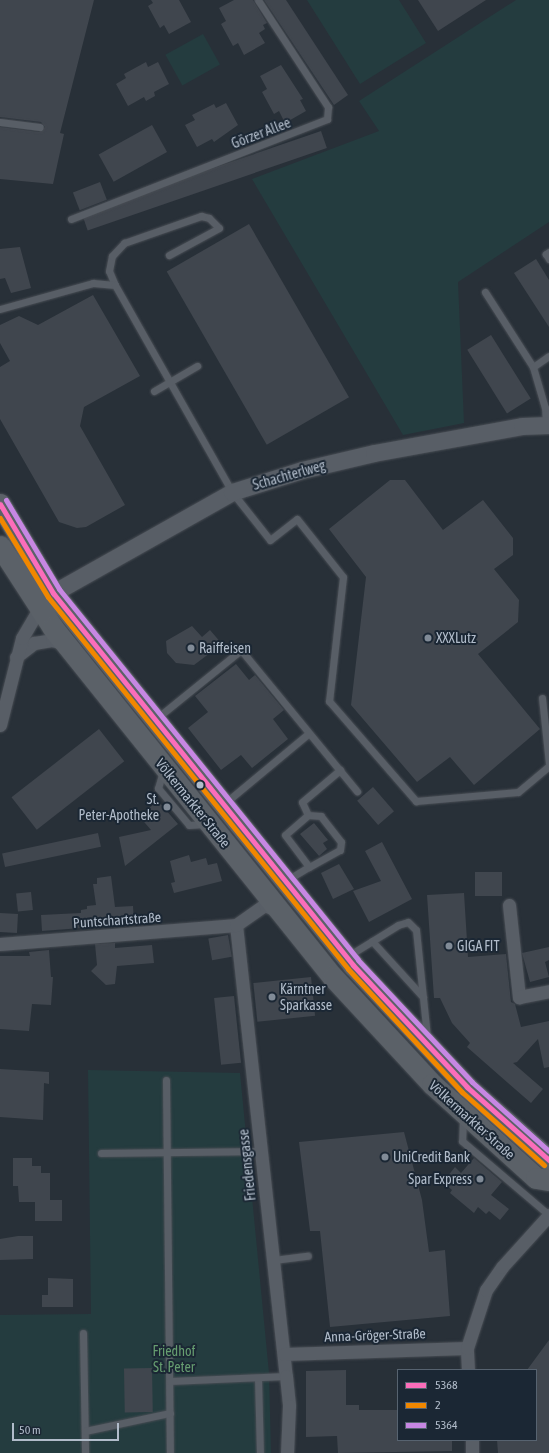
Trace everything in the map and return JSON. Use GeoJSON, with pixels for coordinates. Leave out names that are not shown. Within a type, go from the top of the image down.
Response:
{"type":"FeatureCollection","features":[{"type":"Feature","properties":{"kind":"main road","name":"Völkermarkter Straße"},"geometry":{"type":"LineString","coordinates":[[0,504],[53,593],[154,721],[346,957],[422,1042],[472,1092],[549,1160]]}},
{"type":"Feature","properties":{"kind":"main road","name":"Völkermarkter Straße"},"geometry":{"type":"LineString","coordinates":[[0,546],[37,607],[285,919],[400,1050],[463,1113],[536,1178],[549,1180]]}},
{"type":"Feature","properties":{"kind":"main road"},"geometry":{"type":"LineString","coordinates":[[400,1050],[422,1042]]}},
{"type":"Feature","properties":{"kind":"street","name":"Schachterlweg"},"geometry":{"type":"LineString","coordinates":[[53,593],[232,492],[302,470],[374,453],[522,426],[548,425]]}},
{"type":"Feature","properties":{"kind":"street"},"geometry":{"type":"LineString","coordinates":[[0,725],[16,658],[37,607],[53,593]]}},
{"type":"Feature","properties":{"kind":"street"},"geometry":{"type":"LineString","coordinates":[[16,658],[34,643],[52,640],[66,644]]}},
{"type":"Feature","properties":{"kind":"street"},"geometry":{"type":"LineString","coordinates":[[236,926],[265,905],[285,919]]}},
{"type":"Feature","properties":{"kind":"street"},"geometry":{"type":"LineString","coordinates":[[509,905],[519,997],[549,991]]}},
{"type":"Feature","properties":{"kind":"street","name":"Puntschartstraße"},"geometry":{"type":"LineString","coordinates":[[0,944],[236,926]]}},
{"type":"Feature","properties":{"kind":"street","name":"Friedensgasse"},"geometry":{"type":"LineString","coordinates":[[236,926],[284,1354],[289,1406],[287,1453]]}},
{"type":"Feature","properties":{"kind":"street"},"geometry":{"type":"LineString","coordinates":[[468,1369],[467,1348],[473,1320],[492,1278],[549,1215]]}},
{"type":"Feature","properties":{"kind":"street","name":"Anna-Gröger-Straße"},"geometry":{"type":"LineString","coordinates":[[284,1354],[467,1348]]}},
{"type":"Feature","properties":{"kind":"street"},"geometry":{"type":"LineString","coordinates":[[472,1441],[472,1453]]}},
{"type":"Feature","properties":{"kind":"lane","name":"Görzer Allee"},"geometry":{"type":"LineString","coordinates":[[71,219],[327,119],[328,107],[258,0]]}},
{"type":"Feature","properties":{"kind":"lane"},"geometry":{"type":"LineString","coordinates":[[0,122],[40,127]]}},
{"type":"Feature","properties":{"kind":"lane"},"geometry":{"type":"LineString","coordinates":[[169,255],[219,228],[209,218],[200,216],[124,243],[112,256],[109,271],[232,492],[270,540],[297,519],[343,577],[329,701],[416,801],[518,792],[549,766],[542,698]]}},
{"type":"Feature","properties":{"kind":"lane"},"geometry":{"type":"LineString","coordinates":[[549,252],[546,254],[549,259]]}},
{"type":"Feature","properties":{"kind":"lane"},"geometry":{"type":"LineString","coordinates":[[0,309],[93,283],[116,286]]}},
{"type":"Feature","properties":{"kind":"lane"},"geometry":{"type":"LineString","coordinates":[[485,292],[533,367],[545,408],[548,425]]}},
{"type":"Feature","properties":{"kind":"lane"},"geometry":{"type":"LineString","coordinates":[[533,367],[549,356]]}},
{"type":"Feature","properties":{"kind":"lane"},"geometry":{"type":"LineString","coordinates":[[154,391],[197,366]]}},
{"type":"Feature","properties":{"kind":"lane"},"geometry":{"type":"LineString","coordinates":[[154,721],[241,650],[357,791]]}},
{"type":"Feature","properties":{"kind":"lane"},"geometry":{"type":"LineString","coordinates":[[222,805],[309,733]]}},
{"type":"Feature","properties":{"kind":"lane"},"geometry":{"type":"LineString","coordinates":[[308,815],[302,802],[340,770]]}},
{"type":"Feature","properties":{"kind":"lane"},"geometry":{"type":"LineString","coordinates":[[284,882],[340,850],[341,842],[321,816],[308,815],[285,835],[309,867]]}},
{"type":"Feature","properties":{"kind":"lane"},"geometry":{"type":"LineString","coordinates":[[285,919],[309,912]]}},
{"type":"Feature","properties":{"kind":"lane"},"geometry":{"type":"LineString","coordinates":[[346,957],[408,922],[416,930],[423,998],[422,1042]]}},
{"type":"Feature","properties":{"kind":"lane"},"geometry":{"type":"LineString","coordinates":[[372,941],[423,998]]}},
{"type":"Feature","properties":{"kind":"lane"},"geometry":{"type":"LineString","coordinates":[[166,1080],[170,1453]]}},
{"type":"Feature","properties":{"kind":"lane"},"geometry":{"type":"LineString","coordinates":[[463,1113],[462,1141],[549,1215]]}},
{"type":"Feature","properties":{"kind":"lane"},"geometry":{"type":"LineString","coordinates":[[101,1153],[261,1151]]}},
{"type":"Feature","properties":{"kind":"lane"},"geometry":{"type":"LineString","coordinates":[[274,1260],[308,1256]]}},
{"type":"Feature","properties":{"kind":"lane"},"geometry":{"type":"LineString","coordinates":[[83,1333],[85,1453]]}},
{"type":"Feature","properties":{"kind":"lane"},"geometry":{"type":"LineString","coordinates":[[170,1381],[286,1376]]}},
{"type":"Feature","properties":{"kind":"lane"},"geometry":{"type":"LineString","coordinates":[[258,1378],[260,1453]]}},
{"type":"Feature","properties":{"kind":"lane"},"geometry":{"type":"LineString","coordinates":[[85,1431],[170,1413]]}},
{"type":"Feature","properties":{"kind":"green space"},"geometry":{"type":"Polygon","coordinates":[[[307,0],[399,0],[426,43],[360,84],[307,0]]]}},
{"type":"Feature","properties":{"kind":"green space"},"geometry":{"type":"Polygon","coordinates":[[[516,0],[549,0],[549,222],[458,282],[464,423],[403,435],[252,179],[379,131],[359,101],[516,0]]]}},
{"type":"Feature","properties":{"kind":"green space"},"geometry":{"type":"Polygon","coordinates":[[[203,34],[220,65],[182,85],[165,55],[203,34]]]}},
{"type":"Feature","properties":{"kind":"green space","name":"Friedhof St. Peter"},"geometry":{"type":"Polygon","coordinates":[[[88,1070],[240,1073],[269,1373],[271,1453],[0,1453],[0,1315],[91,1314],[88,1070]]]}},
{"type":"Feature","properties":{"kind":"building"},"geometry":{"type":"Polygon","coordinates":[[[0,0],[94,0],[60,133],[64,134],[53,184],[0,179],[0,127],[39,132],[45,127],[41,122],[0,117],[0,0]]]}},
{"type":"Feature","properties":{"kind":"building"},"geometry":{"type":"Polygon","coordinates":[[[151,0],[179,0],[191,22],[169,34],[164,25],[160,28],[148,6],[153,3],[151,0]]]}},
{"type":"Feature","properties":{"kind":"building"},"geometry":{"type":"Polygon","coordinates":[[[234,0],[253,0],[267,23],[263,25],[265,29],[259,33],[265,43],[244,55],[238,43],[233,46],[221,24],[226,21],[219,8],[234,0]]]}},
{"type":"Feature","properties":{"kind":"building"},"geometry":{"type":"Polygon","coordinates":[[[264,0],[286,0],[348,95],[334,105],[264,0]]]}},
{"type":"Feature","properties":{"kind":"building"},"geometry":{"type":"Polygon","coordinates":[[[418,0],[486,0],[438,31],[418,0]]]}},
{"type":"Feature","properties":{"kind":"building"},"geometry":{"type":"Polygon","coordinates":[[[146,62],[148,67],[158,62],[169,84],[154,92],[155,96],[146,101],[144,97],[128,106],[116,84],[126,78],[124,74],[146,62]]]}},
{"type":"Feature","properties":{"kind":"building"},"geometry":{"type":"Polygon","coordinates":[[[281,65],[303,99],[300,100],[306,111],[285,123],[279,111],[274,114],[262,92],[267,89],[260,76],[281,65]]]}},
{"type":"Feature","properties":{"kind":"building"},"geometry":{"type":"Polygon","coordinates":[[[226,103],[238,125],[214,142],[212,139],[197,147],[185,125],[195,120],[192,115],[214,104],[216,108],[226,103]]]}},
{"type":"Feature","properties":{"kind":"building"},"geometry":{"type":"Polygon","coordinates":[[[152,125],[167,152],[114,182],[99,155],[152,125]]]}},
{"type":"Feature","properties":{"kind":"building"},"geometry":{"type":"Polygon","coordinates":[[[321,131],[327,148],[88,230],[82,213],[321,131]]]}},
{"type":"Feature","properties":{"kind":"building"},"geometry":{"type":"Polygon","coordinates":[[[100,182],[107,200],[80,210],[73,192],[100,182]]]}},
{"type":"Feature","properties":{"kind":"building"},"geometry":{"type":"Polygon","coordinates":[[[249,224],[349,397],[267,445],[167,272],[249,224]]]}},
{"type":"Feature","properties":{"kind":"building"},"geometry":{"type":"Polygon","coordinates":[[[20,247],[31,288],[11,293],[5,278],[0,279],[0,249],[20,247]]]}},
{"type":"Feature","properties":{"kind":"building"},"geometry":{"type":"Polygon","coordinates":[[[536,259],[549,280],[549,327],[514,273],[536,259]]]}},
{"type":"Feature","properties":{"kind":"building"},"geometry":{"type":"Polygon","coordinates":[[[93,295],[140,376],[84,407],[80,426],[125,505],[86,527],[77,528],[59,522],[0,419],[0,367],[10,361],[0,343],[0,325],[19,316],[38,325],[93,295]]]}},
{"type":"Feature","properties":{"kind":"building"},"geometry":{"type":"Polygon","coordinates":[[[491,335],[531,399],[507,413],[467,350],[491,335]]]}},
{"type":"Feature","properties":{"kind":"building","name":"XXXLutz"},"geometry":{"type":"Polygon","coordinates":[[[390,480],[405,480],[443,530],[483,500],[513,538],[513,555],[494,569],[519,600],[518,622],[478,654],[540,729],[474,785],[450,757],[417,782],[351,705],[366,577],[329,529],[390,480]]]}},
{"type":"Feature","properties":{"kind":"building","name":"Raiffeisen"},"geometry":{"type":"Polygon","coordinates":[[[192,626],[202,637],[210,630],[222,644],[194,665],[176,663],[167,653],[166,641],[192,626]]]}},
{"type":"Feature","properties":{"kind":"building"},"geometry":{"type":"Polygon","coordinates":[[[236,664],[249,680],[255,675],[284,710],[273,719],[288,739],[252,768],[241,755],[221,770],[188,728],[208,712],[195,696],[236,664]]]}},
{"type":"Feature","properties":{"kind":"building"},"geometry":{"type":"Polygon","coordinates":[[[99,729],[124,761],[37,830],[12,797],[99,729]]]}},
{"type":"Feature","properties":{"kind":"building"},"geometry":{"type":"Polygon","coordinates":[[[373,787],[394,811],[378,825],[357,801],[373,787]]]}},
{"type":"Feature","properties":{"kind":"building"},"geometry":{"type":"Polygon","coordinates":[[[158,801],[178,824],[125,866],[119,837],[151,830],[139,816],[158,801]]]}},
{"type":"Feature","properties":{"kind":"building"},"geometry":{"type":"Polygon","coordinates":[[[314,823],[328,840],[323,843],[327,849],[319,856],[300,834],[314,823]]]}},
{"type":"Feature","properties":{"kind":"building"},"geometry":{"type":"Polygon","coordinates":[[[98,833],[101,847],[5,867],[2,853],[98,833]]]}},
{"type":"Feature","properties":{"kind":"building"},"geometry":{"type":"Polygon","coordinates":[[[382,842],[412,899],[369,922],[353,891],[381,881],[365,851],[382,842]]]}},
{"type":"Feature","properties":{"kind":"building"},"geometry":{"type":"Polygon","coordinates":[[[189,855],[191,862],[206,858],[208,865],[217,863],[222,881],[174,893],[171,883],[175,882],[170,861],[189,855]]]}},
{"type":"Feature","properties":{"kind":"building"},"geometry":{"type":"Polygon","coordinates":[[[339,864],[354,889],[333,899],[321,873],[339,864]]]}},
{"type":"Feature","properties":{"kind":"building"},"geometry":{"type":"Polygon","coordinates":[[[475,872],[502,872],[502,896],[475,896],[475,872]]]}},
{"type":"Feature","properties":{"kind":"building"},"geometry":{"type":"Polygon","coordinates":[[[111,876],[115,907],[133,906],[134,924],[42,931],[41,915],[81,913],[81,910],[87,909],[87,906],[96,905],[93,884],[97,884],[97,878],[111,876]]]}},
{"type":"Feature","properties":{"kind":"building"},"geometry":{"type":"Polygon","coordinates":[[[31,892],[33,910],[18,911],[16,894],[31,892]]]}},
{"type":"Feature","properties":{"kind":"building","name":"GIGA FIT"},"geometry":{"type":"Polygon","coordinates":[[[464,893],[468,957],[506,954],[511,1002],[515,1004],[521,1027],[549,1021],[549,1067],[544,1068],[538,1039],[517,1062],[513,1063],[543,1089],[531,1103],[467,1047],[470,1043],[452,1023],[440,998],[434,998],[427,895],[464,893]]]}},
{"type":"Feature","properties":{"kind":"building"},"geometry":{"type":"Polygon","coordinates":[[[0,913],[18,914],[17,933],[0,932],[0,913]]]}},
{"type":"Feature","properties":{"kind":"building"},"geometry":{"type":"Polygon","coordinates":[[[228,935],[232,957],[212,960],[208,938],[228,935]]]}},
{"type":"Feature","properties":{"kind":"building"},"geometry":{"type":"Polygon","coordinates":[[[115,943],[115,948],[152,945],[154,963],[117,966],[115,984],[106,985],[91,971],[97,965],[95,944],[115,943]]]}},
{"type":"Feature","properties":{"kind":"building"},"geometry":{"type":"Polygon","coordinates":[[[549,947],[549,960],[545,962],[549,977],[530,982],[522,953],[549,947]]]}},
{"type":"Feature","properties":{"kind":"building"},"geometry":{"type":"Polygon","coordinates":[[[49,950],[51,977],[53,977],[51,1005],[32,1004],[29,1031],[0,1029],[0,956],[30,956],[29,952],[49,950]]]}},
{"type":"Feature","properties":{"kind":"building"},"geometry":{"type":"Polygon","coordinates":[[[311,977],[315,1016],[257,1022],[253,983],[311,977]]]}},
{"type":"Feature","properties":{"kind":"building"},"geometry":{"type":"Polygon","coordinates":[[[234,996],[241,1063],[221,1065],[214,998],[234,996]]]}},
{"type":"Feature","properties":{"kind":"building"},"geometry":{"type":"Polygon","coordinates":[[[0,1069],[49,1072],[49,1084],[44,1083],[43,1120],[0,1117],[0,1069]]]}},
{"type":"Feature","properties":{"kind":"building"},"geometry":{"type":"Polygon","coordinates":[[[404,1132],[422,1200],[429,1252],[445,1250],[450,1316],[330,1327],[320,1231],[310,1231],[299,1142],[404,1132]]]}},
{"type":"Feature","properties":{"kind":"building"},"geometry":{"type":"Polygon","coordinates":[[[13,1158],[32,1158],[32,1166],[41,1166],[41,1173],[50,1173],[50,1200],[62,1200],[62,1221],[35,1221],[35,1202],[19,1202],[18,1186],[13,1186],[13,1158]]]}},
{"type":"Feature","properties":{"kind":"building"},"geometry":{"type":"Polygon","coordinates":[[[474,1158],[502,1182],[491,1195],[509,1209],[500,1220],[489,1211],[486,1214],[478,1207],[474,1213],[450,1193],[452,1190],[443,1182],[455,1167],[461,1173],[474,1158]]]}},
{"type":"Feature","properties":{"kind":"building"},"geometry":{"type":"Polygon","coordinates":[[[18,1236],[33,1236],[33,1259],[0,1260],[0,1239],[18,1236]]]}},
{"type":"Feature","properties":{"kind":"building"},"geometry":{"type":"Polygon","coordinates":[[[48,1278],[73,1279],[73,1307],[42,1307],[42,1295],[48,1295],[48,1278]]]}},
{"type":"Feature","properties":{"kind":"building"},"geometry":{"type":"Polygon","coordinates":[[[549,1340],[549,1453],[498,1453],[497,1441],[537,1441],[537,1369],[528,1369],[549,1340]]]}},
{"type":"Feature","properties":{"kind":"building"},"geometry":{"type":"Polygon","coordinates":[[[124,1368],[152,1368],[153,1412],[125,1412],[124,1368]]]}},
{"type":"Feature","properties":{"kind":"building"},"geometry":{"type":"Polygon","coordinates":[[[346,1370],[346,1405],[359,1405],[359,1410],[397,1410],[397,1441],[452,1441],[452,1451],[338,1453],[337,1436],[306,1437],[306,1371],[346,1370]]]}},
{"type":"Feature","properties":{"kind":"transit line","name":"5364"},"geometry":{"type":"LineString","coordinates":[[6,500],[59,589],[358,960],[472,1082],[549,1151]]}},
{"type":"Feature","properties":{"kind":"transit line","name":"5368"},"geometry":{"type":"LineString","coordinates":[[0,504],[53,593],[353,965],[467,1087],[549,1160]]}},
{"type":"Feature","properties":{"kind":"transit line","name":"2"},"geometry":{"type":"LineString","coordinates":[[0,518],[48,597],[348,969],[462,1092],[544,1165]]}},
{"type":"Feature","properties":{"kind":"place","name":"XXXLutz"},"geometry":{"type":"Point","coordinates":[428,638]}},
{"type":"Feature","properties":{"kind":"place","name":"Raiffeisen"},"geometry":{"type":"Point","coordinates":[191,648]}},
{"type":"Feature","properties":{"kind":"place","name":"St. Peter-Apotheke"},"geometry":{"type":"Point","coordinates":[167,807]}},
{"type":"Feature","properties":{"kind":"place","name":"GIGA FIT"},"geometry":{"type":"Point","coordinates":[449,946]}},
{"type":"Feature","properties":{"kind":"place","name":"Kärntner Sparkasse"},"geometry":{"type":"Point","coordinates":[272,997]}},
{"type":"Feature","properties":{"kind":"place","name":"UniCredit Bank"},"geometry":{"type":"Point","coordinates":[385,1157]}},
{"type":"Feature","properties":{"kind":"place","name":"Spar Express"},"geometry":{"type":"Point","coordinates":[480,1179]}}]}
